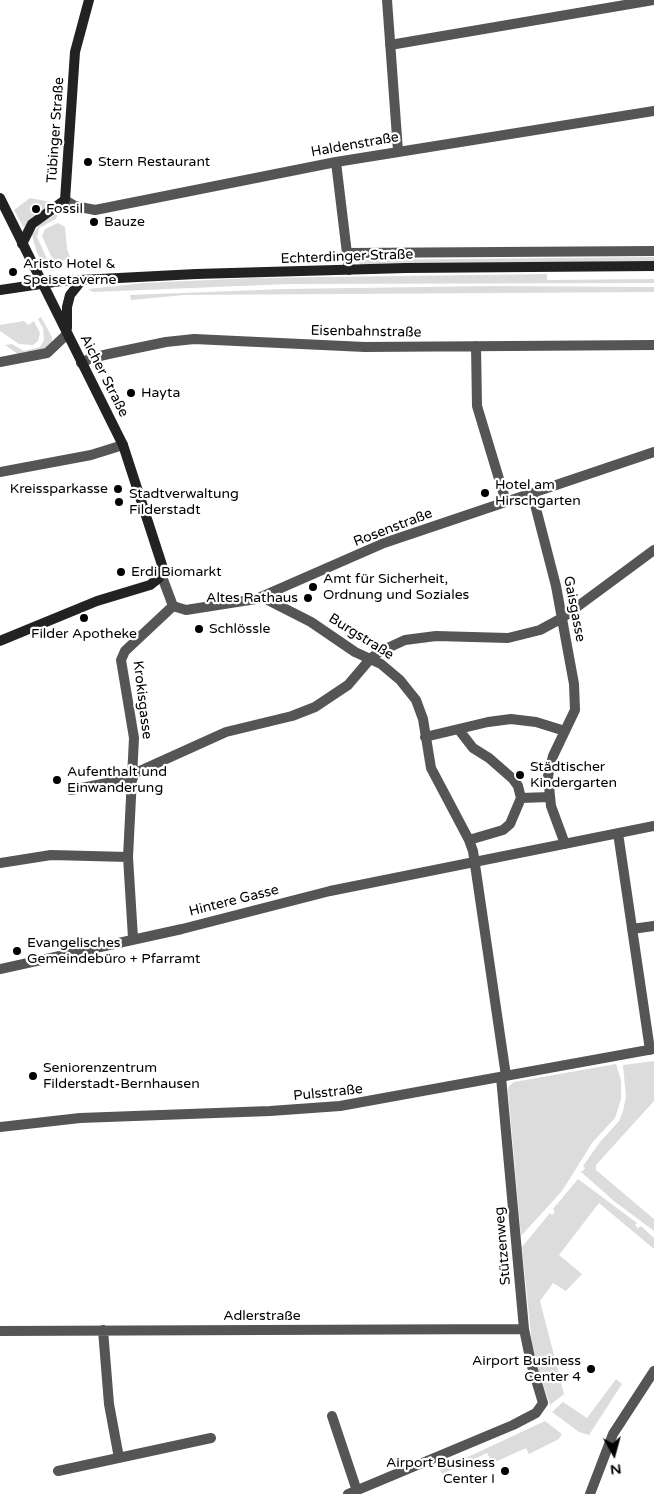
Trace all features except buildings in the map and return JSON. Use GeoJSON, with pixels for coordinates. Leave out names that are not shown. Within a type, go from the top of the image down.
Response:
{"type":"FeatureCollection","features":[{"type":"Feature","properties":{"kind":"main road","name":"Tübinger Straße"},"geometry":{"type":"LineString","coordinates":[[22,244],[32,224],[65,200],[75,52],[88,0]]}},
{"type":"Feature","properties":{"kind":"main road","name":"Aicher Straße"},"geometry":{"type":"LineString","coordinates":[[0,198],[123,445],[161,558],[161,574]]}},
{"type":"Feature","properties":{"kind":"main road","name":"Echterdinger Straße"},"geometry":{"type":"LineString","coordinates":[[0,290],[41,283],[82,280],[349,270],[654,266]]}},
{"type":"Feature","properties":{"kind":"main road"},"geometry":{"type":"LineString","coordinates":[[67,334],[67,307],[70,295],[82,280]]}},
{"type":"Feature","properties":{"kind":"main road"},"geometry":{"type":"LineString","coordinates":[[0,641],[97,601],[150,585],[161,574]]}},
{"type":"Feature","properties":{"kind":"street"},"geometry":{"type":"LineString","coordinates":[[387,0],[398,151]]}},
{"type":"Feature","properties":{"kind":"street"},"geometry":{"type":"LineString","coordinates":[[390,46],[654,0]]}},
{"type":"Feature","properties":{"kind":"street","name":"Haldenstraße"},"geometry":{"type":"LineString","coordinates":[[65,200],[75,206],[95,210],[398,151],[654,111]]}},
{"type":"Feature","properties":{"kind":"street"},"geometry":{"type":"LineString","coordinates":[[336,162],[349,270]]}},
{"type":"Feature","properties":{"kind":"street","name":"Echterdinger Straße"},"geometry":{"type":"LineString","coordinates":[[346,253],[654,252]]}},
{"type":"Feature","properties":{"kind":"street"},"geometry":{"type":"LineString","coordinates":[[0,362],[47,353],[67,334]]}},
{"type":"Feature","properties":{"kind":"street","name":"Eisenbahnstraße"},"geometry":{"type":"LineString","coordinates":[[82,363],[91,358],[166,342],[205,338],[334,346],[654,345]]}},
{"type":"Feature","properties":{"kind":"street"},"geometry":{"type":"LineString","coordinates":[[476,346],[477,406],[506,502]]}},
{"type":"Feature","properties":{"kind":"street"},"geometry":{"type":"LineString","coordinates":[[0,472],[91,455],[123,445]]}},
{"type":"Feature","properties":{"kind":"street","name":"Rosenstraße"},"geometry":{"type":"LineString","coordinates":[[173,606],[186,610],[262,597],[384,543],[532,493],[652,456]]}},
{"type":"Feature","properties":{"kind":"street","name":"Gaisgasse"},"geometry":{"type":"LineString","coordinates":[[532,493],[549,553],[562,618],[575,702],[572,719],[550,767],[548,797]]}},
{"type":"Feature","properties":{"kind":"street"},"geometry":{"type":"LineString","coordinates":[[71,790],[133,776],[226,732],[292,716],[315,707],[348,685],[371,658],[391,645],[405,640],[436,636],[508,638],[540,630],[562,618],[654,550]]}},
{"type":"Feature","properties":{"kind":"street"},"geometry":{"type":"LineString","coordinates":[[161,574],[173,606]]}},
{"type":"Feature","properties":{"kind":"street","name":"Burgstraße"},"geometry":{"type":"LineString","coordinates":[[262,597],[311,622],[355,652],[371,658],[391,671],[409,691],[420,710],[433,776],[469,840],[475,862]]}},
{"type":"Feature","properties":{"kind":"street","name":"Krokisgasse"},"geometry":{"type":"LineString","coordinates":[[133,938],[128,857],[134,738],[121,660],[125,651],[173,606]]}},
{"type":"Feature","properties":{"kind":"street"},"geometry":{"type":"LineString","coordinates":[[425,737],[511,718],[536,722],[565,731]]}},
{"type":"Feature","properties":{"kind":"street"},"geometry":{"type":"LineString","coordinates":[[459,730],[472,748],[489,758],[513,779],[518,786],[521,798],[510,824],[503,830],[469,840]]}},
{"type":"Feature","properties":{"kind":"street"},"geometry":{"type":"LineString","coordinates":[[521,798],[548,797],[565,844]]}},
{"type":"Feature","properties":{"kind":"street","name":"Hintere Gasse"},"geometry":{"type":"LineString","coordinates":[[0,969],[202,924],[330,891],[654,826]]}},
{"type":"Feature","properties":{"kind":"street"},"geometry":{"type":"LineString","coordinates":[[618,833],[652,1049]]}},
{"type":"Feature","properties":{"kind":"street"},"geometry":{"type":"LineString","coordinates":[[0,862],[51,855],[128,857]]}},
{"type":"Feature","properties":{"kind":"street","name":"Stützenweg"},"geometry":{"type":"LineString","coordinates":[[352,1492],[493,1435],[530,1417],[539,1409],[543,1398],[531,1362],[524,1328],[504,1076],[475,862]]}},
{"type":"Feature","properties":{"kind":"street"},"geometry":{"type":"LineString","coordinates":[[632,929],[654,926]]}},
{"type":"Feature","properties":{"kind":"street","name":"Pulsstraße"},"geometry":{"type":"LineString","coordinates":[[0,1127],[88,1118],[322,1108],[387,1099],[652,1049]]}},
{"type":"Feature","properties":{"kind":"street","name":"Adlerstraße"},"geometry":{"type":"LineString","coordinates":[[0,1331],[524,1328]]}},
{"type":"Feature","properties":{"kind":"street"},"geometry":{"type":"LineString","coordinates":[[103,1330],[109,1404],[119,1458]]}},
{"type":"Feature","properties":{"kind":"street"},"geometry":{"type":"LineString","coordinates":[[590,1494],[613,1434],[654,1371]]}},
{"type":"Feature","properties":{"kind":"street"},"geometry":{"type":"LineString","coordinates":[[332,1416],[352,1492]]}},
{"type":"Feature","properties":{"kind":"street"},"geometry":{"type":"LineString","coordinates":[[58,1471],[211,1438]]}},
{"type":"Feature","properties":{"kind":"shaded area"},"geometry":{"type":"Polygon","coordinates":[[[30,198],[51,202],[55,206],[28,221],[24,228],[14,210],[30,198]]]}},
{"type":"Feature","properties":{"kind":"shaded area"},"geometry":{"type":"Polygon","coordinates":[[[58,213],[56,219],[39,228],[37,237],[53,272],[44,265],[37,253],[32,235],[41,223],[58,213]]]}},
{"type":"Feature","properties":{"kind":"shaded area"},"geometry":{"type":"Polygon","coordinates":[[[58,223],[65,227],[67,249],[70,257],[61,262],[57,269],[42,236],[45,229],[58,223]]]}},
{"type":"Feature","properties":{"kind":"shaded area"},"geometry":{"type":"Polygon","coordinates":[[[654,257],[654,261],[361,265],[355,260],[654,257]]]}},
{"type":"Feature","properties":{"kind":"shaded area"},"geometry":{"type":"Polygon","coordinates":[[[547,274],[547,280],[654,279],[654,283],[289,284],[93,292],[88,289],[144,283],[254,278],[547,274]]]}},
{"type":"Feature","properties":{"kind":"shaded area"},"geometry":{"type":"Polygon","coordinates":[[[492,286],[654,287],[654,292],[184,295],[131,300],[130,295],[285,289],[492,286]]]}},
{"type":"Feature","properties":{"kind":"shaded area"},"geometry":{"type":"Polygon","coordinates":[[[41,317],[52,337],[52,343],[46,349],[18,354],[5,345],[12,344],[24,351],[40,347],[44,340],[43,328],[38,319],[41,317]]]}},
{"type":"Feature","properties":{"kind":"shaded area"},"geometry":{"type":"Polygon","coordinates":[[[24,321],[28,325],[34,321],[40,333],[38,341],[33,345],[19,344],[0,331],[0,325],[24,321]]]}},
{"type":"Feature","properties":{"kind":"shaded area"},"geometry":{"type":"Polygon","coordinates":[[[654,1061],[654,1101],[596,1165],[596,1170],[654,1219],[654,1231],[614,1201],[580,1171],[583,1171],[585,1168],[583,1166],[600,1142],[619,1121],[626,1097],[623,1065],[654,1061]]]}},
{"type":"Feature","properties":{"kind":"shaded area"},"geometry":{"type":"Polygon","coordinates":[[[616,1064],[621,1080],[621,1099],[615,1118],[592,1143],[562,1191],[521,1236],[509,1086],[514,1082],[616,1064]]]}},
{"type":"Feature","properties":{"kind":"shaded area"},"geometry":{"type":"Polygon","coordinates":[[[578,1179],[637,1223],[635,1225],[638,1228],[641,1226],[654,1238],[654,1249],[599,1203],[559,1255],[582,1274],[566,1291],[553,1283],[540,1301],[564,1394],[550,1405],[533,1354],[522,1247],[550,1213],[552,1215],[555,1212],[553,1209],[578,1179]]]}},
{"type":"Feature","properties":{"kind":"shaded area"},"geometry":{"type":"Polygon","coordinates":[[[616,1379],[622,1384],[589,1435],[579,1432],[552,1412],[563,1402],[587,1418],[616,1379]]]}},
{"type":"Feature","properties":{"kind":"shaded area"},"geometry":{"type":"Polygon","coordinates":[[[545,1421],[562,1434],[559,1439],[529,1454],[526,1448],[493,1463],[487,1453],[442,1474],[440,1470],[545,1421]]]}},
{"type":"Feature","properties":{"kind":"place","name":"Stern Restaurant"},"geometry":{"type":"Point","coordinates":[88,162]}},
{"type":"Feature","properties":{"kind":"place","name":"Fossil"},"geometry":{"type":"Point","coordinates":[36,209]}},
{"type":"Feature","properties":{"kind":"place","name":"Bauze"},"geometry":{"type":"Point","coordinates":[94,222]}},
{"type":"Feature","properties":{"kind":"place","name":"Aristo Hotel & Speisetaverne"},"geometry":{"type":"Point","coordinates":[13,272]}},
{"type":"Feature","properties":{"kind":"place","name":"Hayta"},"geometry":{"type":"Point","coordinates":[131,393]}},
{"type":"Feature","properties":{"kind":"place","name":"Kreissparkasse"},"geometry":{"type":"Point","coordinates":[118,489]}},
{"type":"Feature","properties":{"kind":"place","name":"Hotel am Hirschgarten"},"geometry":{"type":"Point","coordinates":[485,493]}},
{"type":"Feature","properties":{"kind":"place","name":"Stadtverwaltung Filderstadt"},"geometry":{"type":"Point","coordinates":[119,502]}},
{"type":"Feature","properties":{"kind":"place","name":"Erdi Biomarkt"},"geometry":{"type":"Point","coordinates":[121,572]}},
{"type":"Feature","properties":{"kind":"place","name":"Amt für Sicherheit, Ordnung und Soziales"},"geometry":{"type":"Point","coordinates":[313,587]}},
{"type":"Feature","properties":{"kind":"place","name":"Altes Rathaus"},"geometry":{"type":"Point","coordinates":[308,598]}},
{"type":"Feature","properties":{"kind":"place","name":"Filder Apotheke"},"geometry":{"type":"Point","coordinates":[84,618]}},
{"type":"Feature","properties":{"kind":"place","name":"Schlössle"},"geometry":{"type":"Point","coordinates":[199,629]}},
{"type":"Feature","properties":{"kind":"place","name":"Städtischer Kindergarten"},"geometry":{"type":"Point","coordinates":[520,775]}},
{"type":"Feature","properties":{"kind":"place","name":"Aufenthalt und Einwanderung"},"geometry":{"type":"Point","coordinates":[57,780]}},
{"type":"Feature","properties":{"kind":"place","name":"Evangelisches Gemeindebüro + Pfarramt"},"geometry":{"type":"Point","coordinates":[17,951]}},
{"type":"Feature","properties":{"kind":"place","name":"Seniorenzentrum Filderstadt-Bernhausen"},"geometry":{"type":"Point","coordinates":[33,1076]}},
{"type":"Feature","properties":{"kind":"place","name":"Airport Business Center 4"},"geometry":{"type":"Point","coordinates":[591,1369]}},
{"type":"Feature","properties":{"kind":"place","name":"Airport Business Center I"},"geometry":{"type":"Point","coordinates":[505,1471]}}]}
